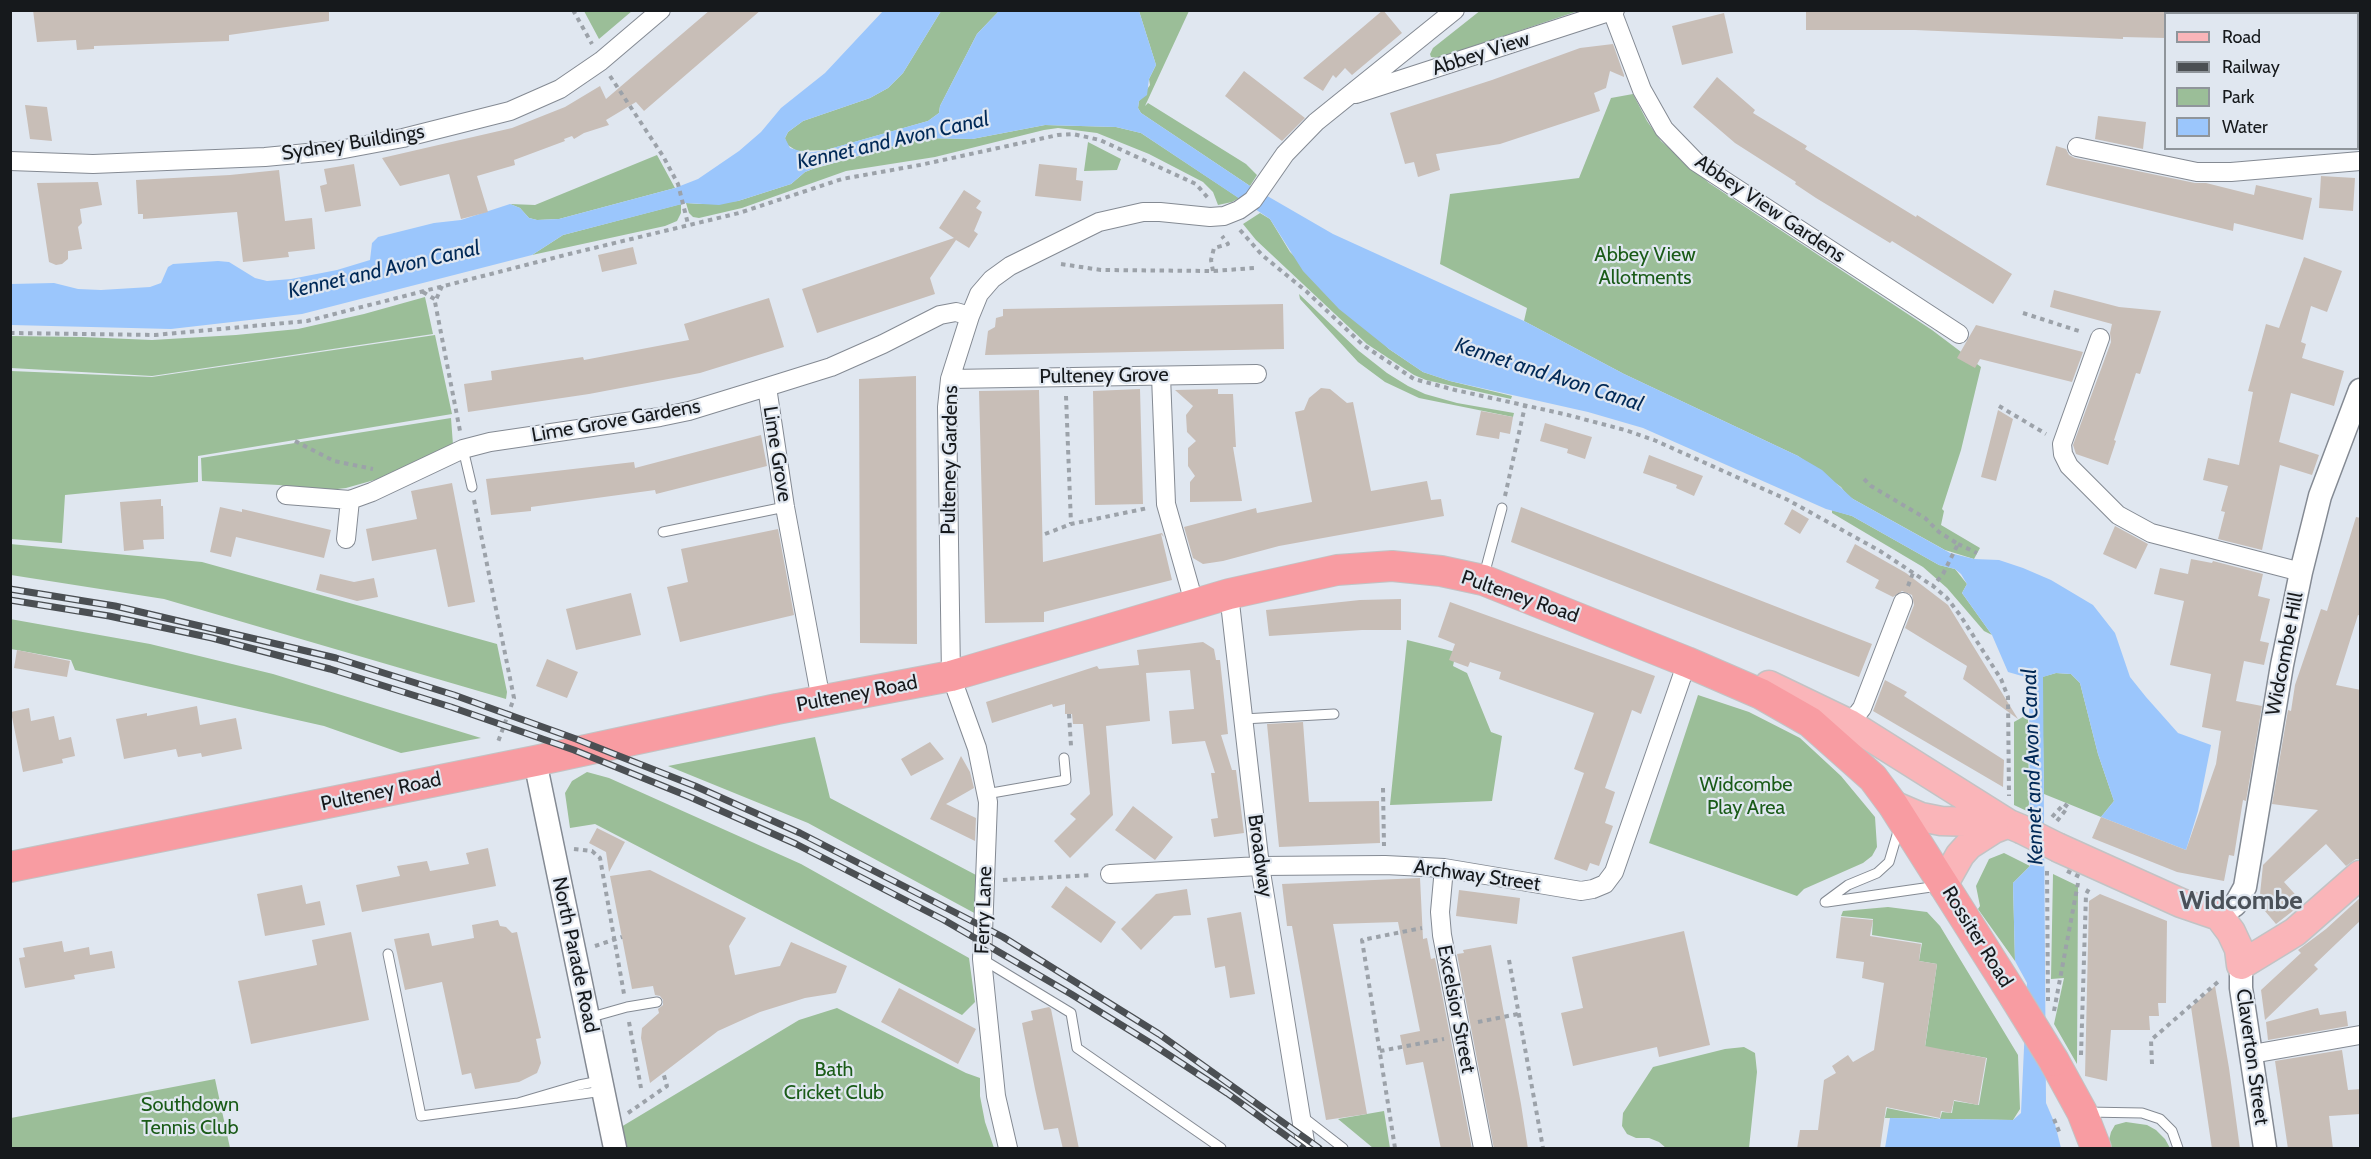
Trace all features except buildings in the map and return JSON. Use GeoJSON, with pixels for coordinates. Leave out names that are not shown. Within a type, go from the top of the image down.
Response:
{"type":"FeatureCollection","features":[{"type":"Feature","properties":{"kind":"highway","name":"Pulteney Road"},"geometry":{"type":"LineString","coordinates":[[10,867],[535,762],[821,700],[951,676],[1195,606],[1229,594],[1337,570],[1392,566],[1441,571],[1483,580],[1687,662],[1783,706],[1810,722],[1842,733]]}},
{"type":"Feature","properties":{"kind":"highway","name":"Rossiter Road"},"geometry":{"type":"LineString","coordinates":[[1842,733],[1898,812],[2014,996],[2068,1060],[2068,1114],[2096,1149]]}},
{"type":"Feature","properties":{"kind":"main road","name":"Pulteney Road"},"geometry":{"type":"LineString","coordinates":[[1842,733],[2053,845],[2181,903],[2219,916]]}},
{"type":"Feature","properties":{"kind":"main road"},"geometry":{"type":"LineString","coordinates":[[1898,812],[1941,821],[2015,826]]}},
{"type":"Feature","properties":{"kind":"main road"},"geometry":{"type":"LineString","coordinates":[[1943,885],[1960,855],[1970,845],[1994,829],[2015,826]]}},
{"type":"Feature","properties":{"kind":"main road"},"geometry":{"type":"LineString","coordinates":[[2219,916],[2231,932],[2239,949],[2241,965],[2295,932],[2361,875]]}},
{"type":"Feature","properties":{"kind":"street","name":"Sydney Buildings"},"geometry":{"type":"LineString","coordinates":[[10,161],[93,164],[265,157],[339,150],[402,138],[510,111],[560,89],[601,61],[661,10]]}},
{"type":"Feature","properties":{"kind":"street"},"geometry":{"type":"LineString","coordinates":[[1231,213],[1253,200],[1285,154],[1316,122],[1455,10]]}},
{"type":"Feature","properties":{"kind":"street","name":"Abbey View"},"geometry":{"type":"LineString","coordinates":[[1346,97],[1614,11]]}},
{"type":"Feature","properties":{"kind":"street","name":"Abbey View Gardens"},"geometry":{"type":"LineString","coordinates":[[1614,11],[1642,90],[1664,129],[1696,162],[1959,334]]}},
{"type":"Feature","properties":{"kind":"street"},"geometry":{"type":"LineString","coordinates":[[2077,147],[2197,172],[2231,172],[2361,161]]}},
{"type":"Feature","properties":{"kind":"street","name":"Pulteney Gardens"},"geometry":{"type":"LineString","coordinates":[[951,676],[947,407],[950,379],[970,316],[980,294],[992,279],[1010,266],[1099,222],[1143,212],[1210,217],[1231,213]]}},
{"type":"Feature","properties":{"kind":"street","name":"Lime Grove"},"geometry":{"type":"LineString","coordinates":[[821,700],[785,507],[767,387],[831,367],[883,345],[940,315],[956,312],[970,316]]}},
{"type":"Feature","properties":{"kind":"street"},"geometry":{"type":"LineString","coordinates":[[2100,338],[2062,444],[2063,454],[2069,466],[2118,515],[2151,533],[2301,572]]}},
{"type":"Feature","properties":{"kind":"street","name":"Pulteney Grove"},"geometry":{"type":"LineString","coordinates":[[950,379],[1257,374]]}},
{"type":"Feature","properties":{"kind":"street"},"geometry":{"type":"LineString","coordinates":[[1161,376],[1166,504],[1195,606]]}},
{"type":"Feature","properties":{"kind":"street","name":"Lime Grove Gardens"},"geometry":{"type":"LineString","coordinates":[[350,500],[463,449],[490,441],[689,411],[767,387]]}},
{"type":"Feature","properties":{"kind":"street","name":"Widcombe Hill"},"geometry":{"type":"LineString","coordinates":[[2219,916],[2235,904],[2245,887],[2282,665],[2301,572],[2320,496],[2361,390]]}},
{"type":"Feature","properties":{"kind":"street"},"geometry":{"type":"LineString","coordinates":[[286,495],[350,500],[346,539]]}},
{"type":"Feature","properties":{"kind":"street","name":"Broadway"},"geometry":{"type":"LineString","coordinates":[[1229,594],[1260,866],[1306,1149]]}},
{"type":"Feature","properties":{"kind":"street"},"geometry":{"type":"LineString","coordinates":[[1842,733],[1862,708],[1902,602]]}},
{"type":"Feature","properties":{"kind":"street","name":"Archway Street"},"geometry":{"type":"LineString","coordinates":[[1110,874],[1260,866],[1385,865],[1444,868],[1581,891],[1593,889],[1605,884],[1614,872],[1687,662]]}},
{"type":"Feature","properties":{"kind":"street","name":"Ferry Lane"},"geometry":{"type":"LineString","coordinates":[[951,676],[977,748],[986,794],[986,881],[982,959],[996,1096],[1008,1147]]}},
{"type":"Feature","properties":{"kind":"street","name":"North Parade Road"},"geometry":{"type":"LineString","coordinates":[[535,762],[615,1149]]}},
{"type":"Feature","properties":{"kind":"street","name":"Excelsior Street"},"geometry":{"type":"LineString","coordinates":[[1444,868],[1441,925],[1483,1149]]}},
{"type":"Feature","properties":{"kind":"street","name":"Claverton Street"},"geometry":{"type":"LineString","coordinates":[[2241,965],[2241,988],[2265,1149]]}},
{"type":"Feature","properties":{"kind":"street"},"geometry":{"type":"LineString","coordinates":[[2252,1054],[2361,1035]]}},
{"type":"Feature","properties":{"kind":"lane"},"geometry":{"type":"LineString","coordinates":[[463,449],[472,487]]}},
{"type":"Feature","properties":{"kind":"lane"},"geometry":{"type":"LineString","coordinates":[[663,532],[785,507]]}},
{"type":"Feature","properties":{"kind":"lane"},"geometry":{"type":"LineString","coordinates":[[1483,580],[1502,508]]}},
{"type":"Feature","properties":{"kind":"lane"},"geometry":{"type":"LineString","coordinates":[[1244,719],[1334,714]]}},
{"type":"Feature","properties":{"kind":"lane"},"geometry":{"type":"LineString","coordinates":[[986,794],[1066,780],[1064,762]]}},
{"type":"Feature","properties":{"kind":"lane"},"geometry":{"type":"LineString","coordinates":[[1898,812],[1889,862],[1877,873],[1848,885],[1825,902],[1943,885]]}},
{"type":"Feature","properties":{"kind":"lane"},"geometry":{"type":"LineString","coordinates":[[388,954],[421,1116],[518,1102],[602,1086]]}},
{"type":"Feature","properties":{"kind":"lane"},"geometry":{"type":"LineString","coordinates":[[982,959],[1071,1013],[1077,1048],[1221,1149]]}},
{"type":"Feature","properties":{"kind":"lane"},"geometry":{"type":"LineString","coordinates":[[588,1018],[627,1007],[657,1002]]}},
{"type":"Feature","properties":{"kind":"lane"},"geometry":{"type":"LineString","coordinates":[[2068,1114],[2142,1113],[2160,1119],[2172,1131],[2178,1149]]}},
{"type":"Feature","properties":{"kind":"lane"},"geometry":{"type":"LineString","coordinates":[[1301,1116],[1343,1149]]}},
{"type":"Feature","properties":{"kind":"path"},"geometry":{"type":"LineString","coordinates":[[573,10],[591,44]]}},
{"type":"Feature","properties":{"kind":"path"},"geometry":{"type":"LineString","coordinates":[[601,61],[635,117],[663,156],[678,184],[688,224]]}},
{"type":"Feature","properties":{"kind":"path"},"geometry":{"type":"LineString","coordinates":[[10,333],[188,333],[307,321],[765,206],[842,179],[920,165],[1044,136],[1073,134],[1100,140],[1196,184],[1204,191],[1211,204],[1231,213],[1237,227],[1263,255],[1306,291],[1363,345],[1408,375],[1455,390],[1625,430],[1686,454],[1788,500],[1880,551],[1933,586],[1947,598],[1960,615],[2001,679],[2008,697],[2015,826]]}},
{"type":"Feature","properties":{"kind":"path"},"geometry":{"type":"LineString","coordinates":[[1213,271],[1211,260],[1214,248],[1228,244],[1221,235]]}},
{"type":"Feature","properties":{"kind":"path"},"geometry":{"type":"LineString","coordinates":[[1037,251],[1050,262],[1101,270],[1213,271],[1254,268]]}},
{"type":"Feature","properties":{"kind":"path"},"geometry":{"type":"LineString","coordinates":[[442,286],[436,300],[459,429]]}},
{"type":"Feature","properties":{"kind":"path"},"geometry":{"type":"LineString","coordinates":[[423,291],[436,300]]}},
{"type":"Feature","properties":{"kind":"path"},"geometry":{"type":"LineString","coordinates":[[2023,313],[2100,338]]}},
{"type":"Feature","properties":{"kind":"path"},"geometry":{"type":"LineString","coordinates":[[1065,377],[1071,524]]}},
{"type":"Feature","properties":{"kind":"path"},"geometry":{"type":"LineString","coordinates":[[1502,508],[1526,406]]}},
{"type":"Feature","properties":{"kind":"path"},"geometry":{"type":"LineString","coordinates":[[1999,406],[2062,444]]}},
{"type":"Feature","properties":{"kind":"path"},"geometry":{"type":"LineString","coordinates":[[295,441],[334,461],[375,470],[412,473]]}},
{"type":"Feature","properties":{"kind":"path"},"geometry":{"type":"LineString","coordinates":[[1864,479],[1871,486],[1924,518],[1957,546],[1977,553]]}},
{"type":"Feature","properties":{"kind":"path"},"geometry":{"type":"LineString","coordinates":[[472,487],[514,698],[496,742]]}},
{"type":"Feature","properties":{"kind":"path"},"geometry":{"type":"LineString","coordinates":[[1045,534],[1071,524],[1166,504]]}},
{"type":"Feature","properties":{"kind":"path"},"geometry":{"type":"LineString","coordinates":[[1933,586],[1943,573],[1957,546]]}},
{"type":"Feature","properties":{"kind":"path"},"geometry":{"type":"LineString","coordinates":[[1064,762],[1072,754],[1069,714]]}},
{"type":"Feature","properties":{"kind":"path"},"geometry":{"type":"LineString","coordinates":[[1383,788],[1385,865]]}},
{"type":"Feature","properties":{"kind":"path"},"geometry":{"type":"LineString","coordinates":[[2049,820],[2064,804],[2068,807],[2053,845],[2050,1012],[2080,877],[2093,864]]}},
{"type":"Feature","properties":{"kind":"path"},"geometry":{"type":"LineString","coordinates":[[552,845],[592,851],[600,858],[641,1088]]}},
{"type":"Feature","properties":{"kind":"path"},"geometry":{"type":"LineString","coordinates":[[2068,1060],[2086,894],[2093,864]]}},
{"type":"Feature","properties":{"kind":"path"},"geometry":{"type":"LineString","coordinates":[[986,881],[1110,874]]}},
{"type":"Feature","properties":{"kind":"path"},"geometry":{"type":"LineString","coordinates":[[1395,1149],[1362,940],[1441,925]]}},
{"type":"Feature","properties":{"kind":"path"},"geometry":{"type":"LineString","coordinates":[[1509,960],[1543,1149]]}},
{"type":"Feature","properties":{"kind":"path"},"geometry":{"type":"LineString","coordinates":[[2152,1065],[2151,1040],[2214,985],[2241,965]]}},
{"type":"Feature","properties":{"kind":"path"},"geometry":{"type":"LineString","coordinates":[[1380,1051],[1518,1014]]}},
{"type":"Feature","properties":{"kind":"path"},"geometry":{"type":"LineString","coordinates":[[611,1126],[667,1086],[663,1072]]}},
{"type":"Feature","properties":{"kind":"path"},"geometry":{"type":"LineString","coordinates":[[2061,1135],[2068,1114]]}},
{"type":"Feature","properties":{"kind":"green space"},"geometry":{"type":"Polygon","coordinates":[[[1481,10],[1578,11],[1438,58],[1431,57],[1433,48],[1481,10]]]}},
{"type":"Feature","properties":{"kind":"green space"},"geometry":{"type":"Polygon","coordinates":[[[584,11],[632,11],[599,39],[584,11]]]}},
{"type":"Feature","properties":{"kind":"green space"},"geometry":{"type":"Polygon","coordinates":[[[941,11],[999,11],[977,34],[940,106],[939,113],[928,121],[826,150],[797,151],[786,144],[785,138],[788,132],[803,121],[870,98],[888,88],[903,73],[941,11]]]}},
{"type":"Feature","properties":{"kind":"green space"},"geometry":{"type":"Polygon","coordinates":[[[1139,11],[1189,11],[1145,106],[1148,103],[1246,164],[1257,175],[1250,186],[1141,113],[1138,108],[1139,101],[1150,85],[1149,79],[1156,65],[1139,11]]]}},
{"type":"Feature","properties":{"kind":"green space","name":"Abbey View Allotments"},"geometry":{"type":"Polygon","coordinates":[[[1633,94],[1661,141],[1709,183],[1932,330],[1981,367],[1961,450],[1942,509],[1944,511],[1941,525],[1980,548],[1974,559],[1945,550],[1853,499],[1841,487],[1798,456],[1624,374],[1524,321],[1527,308],[1440,264],[1450,194],[1579,178],[1611,98],[1633,94]]]}},
{"type":"Feature","properties":{"kind":"green space"},"geometry":{"type":"Polygon","coordinates":[[[1045,125],[1116,127],[1141,133],[1239,198],[1218,205],[1213,192],[1203,182],[1149,154],[1097,133],[1058,128],[935,157],[846,171],[742,208],[699,218],[689,213],[686,203],[738,201],[791,184],[805,172],[813,169],[923,138],[972,139],[1045,125]]]}},
{"type":"Feature","properties":{"kind":"green space"},"geometry":{"type":"Polygon","coordinates":[[[1088,142],[1121,159],[1117,170],[1084,171],[1088,142]]]}},
{"type":"Feature","properties":{"kind":"green space"},"geometry":{"type":"Polygon","coordinates":[[[657,155],[675,188],[559,219],[529,218],[520,208],[510,204],[535,205],[657,155]]]}},
{"type":"Feature","properties":{"kind":"green space"},"geometry":{"type":"Polygon","coordinates":[[[681,204],[681,213],[677,221],[665,226],[532,255],[563,235],[681,204]]]}},
{"type":"Feature","properties":{"kind":"green space"},"geometry":{"type":"Polygon","coordinates":[[[1260,213],[1270,219],[1290,252],[1389,349],[1423,372],[1512,396],[1511,399],[1426,380],[1414,375],[1367,344],[1256,240],[1243,224],[1260,213]]]}},
{"type":"Feature","properties":{"kind":"green space"},"geometry":{"type":"Polygon","coordinates":[[[1299,294],[1359,351],[1408,386],[1425,394],[1457,403],[1514,413],[1513,417],[1419,398],[1385,382],[1358,362],[1300,299],[1299,294]]]}},
{"type":"Feature","properties":{"kind":"green space"},"geometry":{"type":"Polygon","coordinates":[[[425,297],[433,334],[152,376],[11,368],[11,336],[152,340],[236,335],[298,329],[425,297]]]}},
{"type":"Feature","properties":{"kind":"green space"},"geometry":{"type":"Polygon","coordinates":[[[435,335],[452,414],[198,456],[198,482],[65,495],[62,543],[11,539],[11,371],[152,377],[435,335]]]}},
{"type":"Feature","properties":{"kind":"green space"},"geometry":{"type":"Polygon","coordinates":[[[451,418],[453,445],[378,479],[346,488],[320,491],[279,485],[202,481],[201,458],[451,418]]]}},
{"type":"Feature","properties":{"kind":"green space"},"geometry":{"type":"Polygon","coordinates":[[[1832,510],[1852,516],[1939,565],[1955,569],[1967,584],[1962,593],[1992,635],[1984,631],[1947,588],[1923,567],[1832,513],[1832,510]]]}},
{"type":"Feature","properties":{"kind":"green space"},"geometry":{"type":"Polygon","coordinates":[[[10,544],[202,562],[497,644],[507,692],[506,699],[164,599],[11,575],[10,544]]]}},
{"type":"Feature","properties":{"kind":"green space"},"geometry":{"type":"Polygon","coordinates":[[[10,619],[150,644],[273,674],[481,738],[401,753],[324,726],[75,670],[71,660],[11,649],[10,619]]]}},
{"type":"Feature","properties":{"kind":"green space"},"geometry":{"type":"Polygon","coordinates":[[[1407,640],[1456,652],[1453,666],[1467,673],[1491,732],[1502,736],[1492,801],[1390,805],[1407,640]]]}},
{"type":"Feature","properties":{"kind":"green space"},"geometry":{"type":"Polygon","coordinates":[[[2056,673],[2071,674],[2080,683],[2098,754],[2114,801],[2101,817],[2044,794],[2042,677],[2056,673]]]}},
{"type":"Feature","properties":{"kind":"green space","name":"Widcombe Play Area"},"geometry":{"type":"Polygon","coordinates":[[[1698,695],[1749,712],[1800,738],[1841,776],[1875,817],[1877,847],[1872,856],[1863,863],[1804,889],[1797,896],[1649,843],[1698,695]]]}},
{"type":"Feature","properties":{"kind":"green space"},"geometry":{"type":"Polygon","coordinates":[[[2028,714],[2029,812],[2014,805],[2014,722],[2028,714]]]}},
{"type":"Feature","properties":{"kind":"green space"},"geometry":{"type":"Polygon","coordinates":[[[815,737],[830,798],[976,875],[978,915],[808,823],[668,766],[815,737]]]}},
{"type":"Feature","properties":{"kind":"green space"},"geometry":{"type":"Polygon","coordinates":[[[587,772],[609,778],[801,864],[969,958],[975,1002],[962,1015],[595,824],[570,828],[565,793],[572,781],[587,772]]]}},
{"type":"Feature","properties":{"kind":"green space"},"geometry":{"type":"Polygon","coordinates":[[[2004,853],[2030,866],[2013,883],[2015,961],[1978,909],[1980,906],[1976,886],[1989,859],[2004,853]]]}},
{"type":"Feature","properties":{"kind":"green space"},"geometry":{"type":"Polygon","coordinates":[[[2053,874],[2078,886],[2077,1064],[2054,1024],[2064,978],[2051,979],[2053,874]]]}},
{"type":"Feature","properties":{"kind":"green space"},"geometry":{"type":"Polygon","coordinates":[[[1888,907],[1927,912],[1940,926],[2018,1055],[2020,1109],[2013,1120],[1940,1119],[1942,1112],[1952,1113],[1954,1101],[1979,1105],[1987,1058],[1950,1051],[1923,1061],[1937,964],[1919,961],[1922,943],[1872,935],[1873,919],[1841,916],[1843,911],[1888,907]]]}},
{"type":"Feature","properties":{"kind":"green space","name":"Bath Cricket Club"},"geometry":{"type":"Polygon","coordinates":[[[837,1008],[980,1078],[980,1096],[985,1122],[994,1148],[625,1148],[621,1127],[799,1020],[837,1008]]]}},
{"type":"Feature","properties":{"kind":"green space"},"geometry":{"type":"Polygon","coordinates":[[[1744,1047],[1755,1053],[1757,1072],[1749,1148],[1666,1148],[1649,1138],[1636,1138],[1627,1134],[1622,1126],[1623,1113],[1653,1067],[1725,1049],[1744,1047]]]}},
{"type":"Feature","properties":{"kind":"green space","name":"Southdown Tennis Club"},"geometry":{"type":"Polygon","coordinates":[[[215,1079],[230,1148],[11,1148],[11,1118],[215,1079]]]}},
{"type":"Feature","properties":{"kind":"green space"},"geometry":{"type":"Polygon","coordinates":[[[1887,1108],[1939,1119],[1885,1118],[1887,1108]]]}},
{"type":"Feature","properties":{"kind":"green space"},"geometry":{"type":"Polygon","coordinates":[[[1384,1111],[1390,1148],[1373,1148],[1338,1119],[1384,1111]]]}},
{"type":"Feature","properties":{"kind":"green space"},"geometry":{"type":"Polygon","coordinates":[[[2126,1122],[2147,1125],[2156,1130],[2170,1148],[2111,1148],[2109,1140],[2115,1125],[2126,1122]]]}},
{"type":"Feature","properties":{"kind":"water","name":"Kennet and Avon Canal"},"geometry":{"type":"Polygon","coordinates":[[[883,11],[941,11],[903,73],[888,88],[870,98],[803,121],[788,132],[785,138],[790,148],[807,153],[826,150],[928,121],[939,113],[940,106],[977,34],[999,11],[1139,11],[1156,65],[1149,79],[1147,95],[1139,101],[1138,108],[1141,113],[1250,186],[1333,234],[1524,321],[1624,374],[1798,456],[1822,470],[1853,499],[1950,553],[1974,559],[1999,560],[2023,568],[2051,580],[2093,605],[2115,633],[2130,677],[2146,697],[2178,733],[2211,745],[2198,811],[2186,850],[2101,817],[2114,801],[2098,754],[2080,683],[2071,674],[2056,673],[2043,677],[2046,1103],[2055,1124],[2061,1148],[1885,1148],[1890,1118],[2013,1120],[2021,1113],[2027,983],[2015,961],[2013,883],[2030,866],[2029,678],[2008,672],[1992,635],[1962,593],[1967,584],[1961,574],[1955,569],[1939,565],[1852,516],[1826,509],[1643,428],[1588,412],[1450,381],[1423,372],[1389,349],[1339,309],[1303,271],[1270,219],[1141,133],[1116,127],[1045,125],[972,139],[923,138],[817,167],[805,172],[791,184],[738,201],[719,205],[686,203],[563,235],[532,255],[302,314],[171,329],[11,325],[11,284],[54,283],[78,289],[101,290],[150,287],[161,283],[168,267],[173,264],[218,261],[229,262],[255,278],[267,281],[291,279],[337,270],[370,260],[372,243],[378,237],[434,223],[461,220],[510,204],[520,208],[529,218],[559,219],[675,188],[698,179],[739,151],[761,132],[781,108],[825,73],[883,11]]]}},
{"type":"Feature","properties":{"kind":"railway"},"geometry":{"type":"LineString","coordinates":[[10,589],[115,606],[336,658],[454,695],[576,739],[695,786],[800,833],[1003,937],[1159,1034],[1319,1148]]}},
{"type":"Feature","properties":{"kind":"railway"},"geometry":{"type":"LineString","coordinates":[[10,600],[109,616],[212,638],[330,669],[451,707],[574,750],[690,797],[796,844],[944,920],[1152,1044],[1227,1093],[1303,1148]]}},
{"type":"Feature","properties":{"kind":"district","name":"Widcombe"},"geometry":{"type":"Point","coordinates":[2241,901]}}]}
